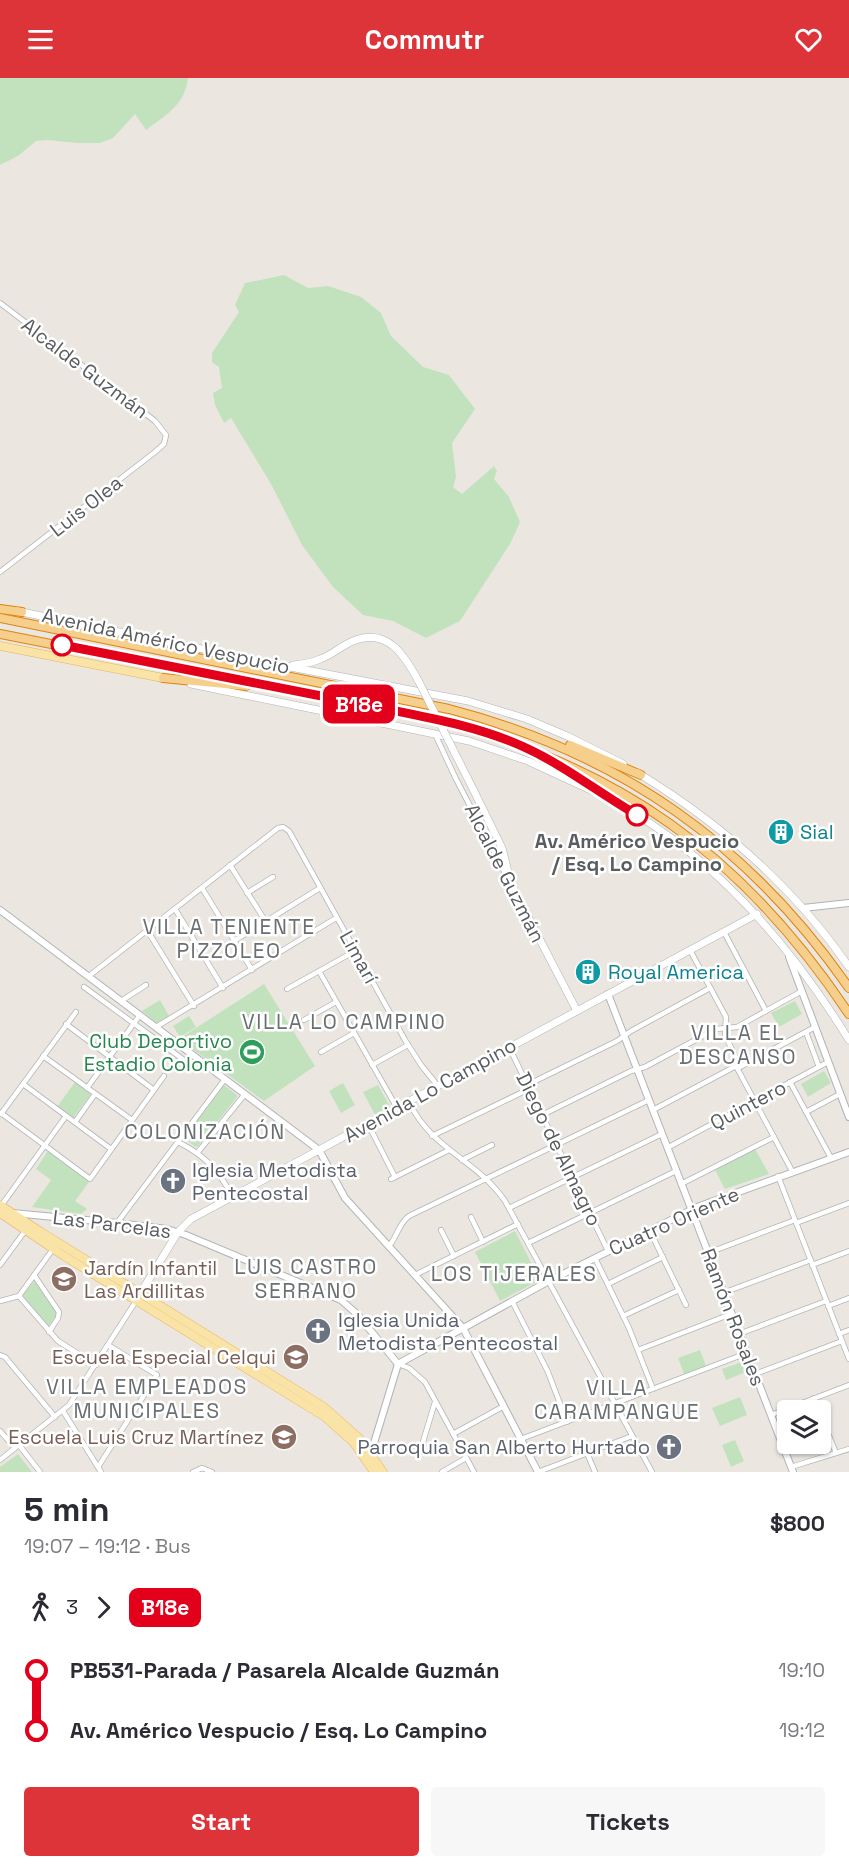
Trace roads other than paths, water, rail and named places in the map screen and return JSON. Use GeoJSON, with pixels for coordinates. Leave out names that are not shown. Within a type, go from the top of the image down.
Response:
{"type":"FeatureCollection","features":[{"type":"Feature","properties":{"kind":"highway"},"geometry":{"type":"LineString","coordinates":[[0,608],[22,612]]}},
{"type":"Feature","properties":{"kind":"highway"},"geometry":{"type":"LineString","coordinates":[[0,618],[473,715],[568,744],[641,775]]}},
{"type":"Feature","properties":{"kind":"highway"},"geometry":{"type":"LineString","coordinates":[[0,633],[438,720],[523,746],[572,767],[666,820],[748,888],[790,934],[849,1014]]}},
{"type":"Feature","properties":{"kind":"highway"},"geometry":{"type":"LineString","coordinates":[[163,678],[227,685],[273,686]]}},
{"type":"Feature","properties":{"kind":"highway"},"geometry":{"type":"LineString","coordinates":[[525,732],[567,749],[617,774],[659,799],[706,833],[753,873],[787,908],[818,945],[849,988]]}},
{"type":"Feature","properties":{"kind":"highway"},"geometry":{"type":"LineString","coordinates":[[523,746],[565,769],[613,801]]}},
{"type":"Feature","properties":{"kind":"main road","name":"Avenida Américo Vespucio"},"geometry":{"type":"LineString","coordinates":[[22,612],[285,666],[438,694],[527,719],[567,736],[609,756],[641,775],[718,828],[754,859],[803,908],[849,967]]}},
{"type":"Feature","properties":{"kind":"main road"},"geometry":{"type":"LineString","coordinates":[[285,666],[318,660],[353,641],[375,638],[388,642],[399,651],[419,682],[502,848],[511,884]]}},
{"type":"Feature","properties":{"kind":"main road","name":"Avenida Américo Vespucio"},"geometry":{"type":"LineString","coordinates":[[0,646],[435,734],[486,746],[528,761],[613,801],[684,849],[718,877],[757,914],[786,948],[818,991],[849,1040]]}},
{"type":"Feature","properties":{"kind":"main road","name":"Alcalde Guzmán"},"geometry":{"type":"LineString","coordinates":[[511,884],[577,1011]]}},
{"type":"Feature","properties":{"kind":"main road","name":"Avenida Lo Campino"},"geometry":{"type":"LineString","coordinates":[[138,1297],[178,1232],[191,1219],[757,914]]}},
{"type":"Feature","properties":{"kind":"main road"},"geometry":{"type":"LineString","coordinates":[[0,1209],[11,1212],[325,1417],[354,1443],[371,1469]]}},
{"type":"Feature","properties":{"kind":"main road"},"geometry":{"type":"LineString","coordinates":[[0,1209],[25,1231],[53,1249],[324,1407],[351,1430],[371,1453],[383,1472]]}},
{"type":"Feature","properties":{"kind":"main road"},"geometry":{"type":"LineString","coordinates":[[371,1453],[371,1469]]}},
{"type":"Feature","properties":{"kind":"street","name":"Alcalde Guzmán"},"geometry":{"type":"LineString","coordinates":[[0,303],[155,421],[166,435]]}},
{"type":"Feature","properties":{"kind":"street","name":"Luis Olea"},"geometry":{"type":"LineString","coordinates":[[0,572],[164,444],[166,435]]}},
{"type":"Feature","properties":{"kind":"street","name":"Alcalde Guzmán"},"geometry":{"type":"LineString","coordinates":[[435,734],[511,884]]}},
{"type":"Feature","properties":{"kind":"street","name":"Limarí"},"geometry":{"type":"LineString","coordinates":[[230,865],[278,828],[283,827],[289,831],[408,1045],[438,1086]]}},
{"type":"Feature","properties":{"kind":"street"},"geometry":{"type":"LineString","coordinates":[[88,976],[230,865],[266,922]]}},
{"type":"Feature","properties":{"kind":"street"},"geometry":{"type":"LineString","coordinates":[[248,893],[273,877]]}},
{"type":"Feature","properties":{"kind":"street"},"geometry":{"type":"LineString","coordinates":[[202,888],[252,970]]}},
{"type":"Feature","properties":{"kind":"street"},"geometry":{"type":"LineString","coordinates":[[234,941],[320,888]]}},
{"type":"Feature","properties":{"kind":"street"},"geometry":{"type":"LineString","coordinates":[[803,908],[849,903]]}},
{"type":"Feature","properties":{"kind":"street"},"geometry":{"type":"LineString","coordinates":[[175,909],[223,988]]}},
{"type":"Feature","properties":{"kind":"street"},"geometry":{"type":"LineString","coordinates":[[0,910],[319,1150],[341,1193],[464,1328],[538,1472],[633,1436]]}},
{"type":"Feature","properties":{"kind":"street"},"geometry":{"type":"LineString","coordinates":[[156,1027],[336,918]]}},
{"type":"Feature","properties":{"kind":"street"},"geometry":{"type":"LineString","coordinates":[[147,930],[194,1006]]}},
{"type":"Feature","properties":{"kind":"street"},"geometry":{"type":"LineString","coordinates":[[724,932],[766,1011]]}},
{"type":"Feature","properties":{"kind":"street"},"geometry":{"type":"LineString","coordinates":[[786,948],[849,1117]]}},
{"type":"Feature","properties":{"kind":"street"},"geometry":{"type":"LineString","coordinates":[[690,950],[726,1017],[726,1038],[737,1060],[737,1067],[792,1172]]}},
{"type":"Feature","properties":{"kind":"street"},"geometry":{"type":"LineString","coordinates":[[287,989],[355,951]]}},
{"type":"Feature","properties":{"kind":"street"},"geometry":{"type":"LineString","coordinates":[[319,971],[397,1108]]}},
{"type":"Feature","properties":{"kind":"street"},"geometry":{"type":"LineString","coordinates":[[121,1001],[146,985]]}},
{"type":"Feature","properties":{"kind":"street"},"geometry":{"type":"LineString","coordinates":[[84,987],[188,1063]]}},
{"type":"Feature","properties":{"kind":"street"},"geometry":{"type":"LineString","coordinates":[[432,1136],[624,1036],[710,988]]}},
{"type":"Feature","properties":{"kind":"street"},"geometry":{"type":"LineString","coordinates":[[542,1115],[645,1067],[716,1029],[737,1027],[802,991]]}},
{"type":"Feature","properties":{"kind":"street","name":"Ramón Rosales"},"geometry":{"type":"LineString","coordinates":[[608,994],[792,1470]]}},
{"type":"Feature","properties":{"kind":"street"},"geometry":{"type":"LineString","coordinates":[[304,1020],[336,1002]]}},
{"type":"Feature","properties":{"kind":"street"},"geometry":{"type":"LineString","coordinates":[[76,1012],[1,1114],[90,1179],[164,1076]]}},
{"type":"Feature","properties":{"kind":"street"},"geometry":{"type":"LineString","coordinates":[[87,1088],[140,1015]]}},
{"type":"Feature","properties":{"kind":"street"},"geometry":{"type":"LineString","coordinates":[[66,1024],[154,1090]]}},
{"type":"Feature","properties":{"kind":"street"},"geometry":{"type":"LineString","coordinates":[[653,1110],[815,1027]]}},
{"type":"Feature","properties":{"kind":"street"},"geometry":{"type":"LineString","coordinates":[[806,1032],[819,1067]]}},
{"type":"Feature","properties":{"kind":"street"},"geometry":{"type":"LineString","coordinates":[[321,1052],[354,1033]]}},
{"type":"Feature","properties":{"kind":"street"},"geometry":{"type":"LineString","coordinates":[[372,1065],[408,1045]]}},
{"type":"Feature","properties":{"kind":"street","name":"Diego de Almagro"},"geometry":{"type":"LineString","coordinates":[[509,1047],[608,1251]]}},
{"type":"Feature","properties":{"kind":"street"},"geometry":{"type":"LineString","coordinates":[[43,1056],[132,1120]]}},
{"type":"Feature","properties":{"kind":"street","name":"Quintero"},"geometry":{"type":"LineString","coordinates":[[667,1148],[828,1062]]}},
{"type":"Feature","properties":{"kind":"street"},"geometry":{"type":"LineString","coordinates":[[117,1223],[225,1079]]}},
{"type":"Feature","properties":{"kind":"street"},"geometry":{"type":"LineString","coordinates":[[790,1082],[831,1158]]}},
{"type":"Feature","properties":{"kind":"street"},"geometry":{"type":"LineString","coordinates":[[23,1084],[111,1149]]}},
{"type":"Feature","properties":{"kind":"street"},"geometry":{"type":"LineString","coordinates":[[75,1122],[95,1094]]}},
{"type":"Feature","properties":{"kind":"street"},"geometry":{"type":"LineString","coordinates":[[198,1152],[245,1094]]}},
{"type":"Feature","properties":{"kind":"street"},"geometry":{"type":"LineString","coordinates":[[806,1112],[840,1094]]}},
{"type":"Feature","properties":{"kind":"street"},"geometry":{"type":"LineString","coordinates":[[389,1246],[407,1217],[649,1100]]}},
{"type":"Feature","properties":{"kind":"street"},"geometry":{"type":"LineString","coordinates":[[409,1102],[418,1120],[432,1136],[486,1179],[510,1208],[652,1472]]}},
{"type":"Feature","properties":{"kind":"street"},"geometry":{"type":"LineString","coordinates":[[0,1209],[66,1116]]}},
{"type":"Feature","properties":{"kind":"street"},"geometry":{"type":"LineString","coordinates":[[368,1124],[393,1178],[449,1150]]}},
{"type":"Feature","properties":{"kind":"street"},"geometry":{"type":"LineString","coordinates":[[510,1208],[662,1134]]}},
{"type":"Feature","properties":{"kind":"street"},"geometry":{"type":"LineString","coordinates":[[681,1184],[774,1137]]}},
{"type":"Feature","properties":{"kind":"street"},"geometry":{"type":"LineString","coordinates":[[178,1142],[198,1152],[212,1165],[224,1179],[233,1197]]}},
{"type":"Feature","properties":{"kind":"street"},"geometry":{"type":"LineString","coordinates":[[462,1160],[492,1145]]}},
{"type":"Feature","properties":{"kind":"street","name":"Cuatro Oriente"},"geometry":{"type":"LineString","coordinates":[[398,1364],[549,1281],[691,1210],[778,1176],[849,1152]]}},
{"type":"Feature","properties":{"kind":"street"},"geometry":{"type":"LineString","coordinates":[[528,1243],[676,1171]]}},
{"type":"Feature","properties":{"kind":"street"},"geometry":{"type":"LineString","coordinates":[[778,1176],[849,1359]]}},
{"type":"Feature","properties":{"kind":"street"},"geometry":{"type":"LineString","coordinates":[[708,1253],[849,1203]]}},
{"type":"Feature","properties":{"kind":"street","name":"Las Parcelas"},"geometry":{"type":"LineString","coordinates":[[11,1212],[178,1232],[341,1300],[364,1321],[398,1364]]}},
{"type":"Feature","properties":{"kind":"street"},"geometry":{"type":"LineString","coordinates":[[471,1217],[483,1242]]}},
{"type":"Feature","properties":{"kind":"street"},"geometry":{"type":"LineString","coordinates":[[415,1275],[518,1224]]}},
{"type":"Feature","properties":{"kind":"street"},"geometry":{"type":"LineString","coordinates":[[441,1230],[454,1256]]}},
{"type":"Feature","properties":{"kind":"street"},"geometry":{"type":"LineString","coordinates":[[650,1230],[686,1305]]}},
{"type":"Feature","properties":{"kind":"street"},"geometry":{"type":"LineString","coordinates":[[0,1265],[25,1231]]}},
{"type":"Feature","properties":{"kind":"street"},"geometry":{"type":"LineString","coordinates":[[0,1301],[19,1296],[53,1249]]}},
{"type":"Feature","properties":{"kind":"street"},"geometry":{"type":"LineString","coordinates":[[723,1293],[849,1251]]}},
{"type":"Feature","properties":{"kind":"street"},"geometry":{"type":"LineString","coordinates":[[608,1284],[663,1257]]}},
{"type":"Feature","properties":{"kind":"street"},"geometry":{"type":"LineString","coordinates":[[595,1258],[623,1316],[653,1389]]}},
{"type":"Feature","properties":{"kind":"street"},"geometry":{"type":"LineString","coordinates":[[34,1275],[59,1312],[49,1332]]}},
{"type":"Feature","properties":{"kind":"street"},"geometry":{"type":"LineString","coordinates":[[623,1316],[679,1290]]}},
{"type":"Feature","properties":{"kind":"street"},"geometry":{"type":"LineString","coordinates":[[19,1296],[61,1343],[96,1365]]}},
{"type":"Feature","properties":{"kind":"street"},"geometry":{"type":"LineString","coordinates":[[0,1460],[73,1401],[138,1297]]}},
{"type":"Feature","properties":{"kind":"street"},"geometry":{"type":"LineString","coordinates":[[739,1334],[849,1298]]}},
{"type":"Feature","properties":{"kind":"street"},"geometry":{"type":"LineString","coordinates":[[512,1301],[544,1363],[567,1422]]}},
{"type":"Feature","properties":{"kind":"street"},"geometry":{"type":"LineString","coordinates":[[638,1350],[731,1314]]}},
{"type":"Feature","properties":{"kind":"street"},"geometry":{"type":"LineString","coordinates":[[839,1334],[849,1330]]}},
{"type":"Feature","properties":{"kind":"street"},"geometry":{"type":"LineString","coordinates":[[755,1374],[842,1341]]}},
{"type":"Feature","properties":{"kind":"street"},"geometry":{"type":"LineString","coordinates":[[63,1411],[100,1470],[157,1375],[108,1345]]}},
{"type":"Feature","properties":{"kind":"street"},"geometry":{"type":"LineString","coordinates":[[521,1439],[747,1353]]}},
{"type":"Feature","properties":{"kind":"street"},"geometry":{"type":"LineString","coordinates":[[0,1355],[5,1357],[55,1417]]}},
{"type":"Feature","properties":{"kind":"street"},"geometry":{"type":"LineString","coordinates":[[371,1453],[398,1364],[410,1368],[418,1375],[474,1472]]}},
{"type":"Feature","properties":{"kind":"street"},"geometry":{"type":"LineString","coordinates":[[771,1415],[849,1385]]}},
{"type":"Feature","properties":{"kind":"street"},"geometry":{"type":"LineString","coordinates":[[422,1445],[435,1402]]}},
{"type":"Feature","properties":{"kind":"street"},"geometry":{"type":"LineString","coordinates":[[453,1434],[504,1406]]}},
{"type":"Feature","properties":{"kind":"street"},"geometry":{"type":"LineString","coordinates":[[0,1431],[40,1472]]}},
{"type":"Feature","properties":{"kind":"street"},"geometry":{"type":"LineString","coordinates":[[831,1440],[836,1453]]}},
{"type":"Feature","properties":{"kind":"street"},"geometry":{"type":"LineString","coordinates":[[792,1470],[849,1449]]}},
{"type":"Feature","properties":{"kind":"street"},"geometry":{"type":"LineString","coordinates":[[587,1453],[595,1472]]}},
{"type":"Feature","properties":{"kind":"street"},"geometry":{"type":"LineString","coordinates":[[442,1472],[466,1458]]}},
{"type":"Feature","properties":{"kind":"street"},"geometry":{"type":"LineString","coordinates":[[193,1472],[202,1468],[212,1472]]}},
{"type":"Feature","properties":{"kind":"place","name":"Av. Américo Vespucio / Esq. Lo Campino"},"geometry":{"type":"Point","coordinates":[637,815]}},
{"type":"Feature","properties":{"kind":"place","name":"Sial"},"geometry":{"type":"Point","coordinates":[781,832]}},
{"type":"Feature","properties":{"kind":"place","name":"Royal America"},"geometry":{"type":"Point","coordinates":[588,972]}},
{"type":"Feature","properties":{"kind":"place","name":"Club Deportivo Estadio Colonia"},"geometry":{"type":"Point","coordinates":[252,1052]}},
{"type":"Feature","properties":{"kind":"place","name":"Iglesia Metodista Pentecostal"},"geometry":{"type":"Point","coordinates":[173,1181]}},
{"type":"Feature","properties":{"kind":"place","name":"Jardín Infantil Las Ardillitas"},"geometry":{"type":"Point","coordinates":[64,1279]}},
{"type":"Feature","properties":{"kind":"place","name":"Iglesia Unida Metodista Pentecostal"},"geometry":{"type":"Point","coordinates":[318,1331]}},
{"type":"Feature","properties":{"kind":"place","name":"Escuela Especial Celqui"},"geometry":{"type":"Point","coordinates":[296,1357]}},
{"type":"Feature","properties":{"kind":"place","name":"Escuela Luis Cruz Martínez"},"geometry":{"type":"Point","coordinates":[284,1437]}},
{"type":"Feature","properties":{"kind":"place","name":"Parroquia San Alberto Hurtado"},"geometry":{"type":"Point","coordinates":[669,1447]}},
{"type":"Feature","properties":{"kind":"district","name":"VILLA TENIENTE PIZZOLEO"},"geometry":{"type":"Point","coordinates":[229,938]}},
{"type":"Feature","properties":{"kind":"district","name":"VILLA LO CAMPINO"},"geometry":{"type":"Point","coordinates":[344,1021]}},
{"type":"Feature","properties":{"kind":"district","name":"VILLA EL DESCANSO"},"geometry":{"type":"Point","coordinates":[738,1044]}},
{"type":"Feature","properties":{"kind":"district","name":"COLONIZACIÓN"},"geometry":{"type":"Point","coordinates":[205,1131]}},
{"type":"Feature","properties":{"kind":"district","name":"LOS TIJERALES"},"geometry":{"type":"Point","coordinates":[514,1273]}},
{"type":"Feature","properties":{"kind":"district","name":"LUIS CASTRO SERRANO"},"geometry":{"type":"Point","coordinates":[306,1278]}},
{"type":"Feature","properties":{"kind":"district","name":"VILLA EMPLEADOS MUNICIPALES"},"geometry":{"type":"Point","coordinates":[147,1398]}},
{"type":"Feature","properties":{"kind":"district","name":"VILLA CARAMPANGUE"},"geometry":{"type":"Point","coordinates":[617,1399]}}]}
